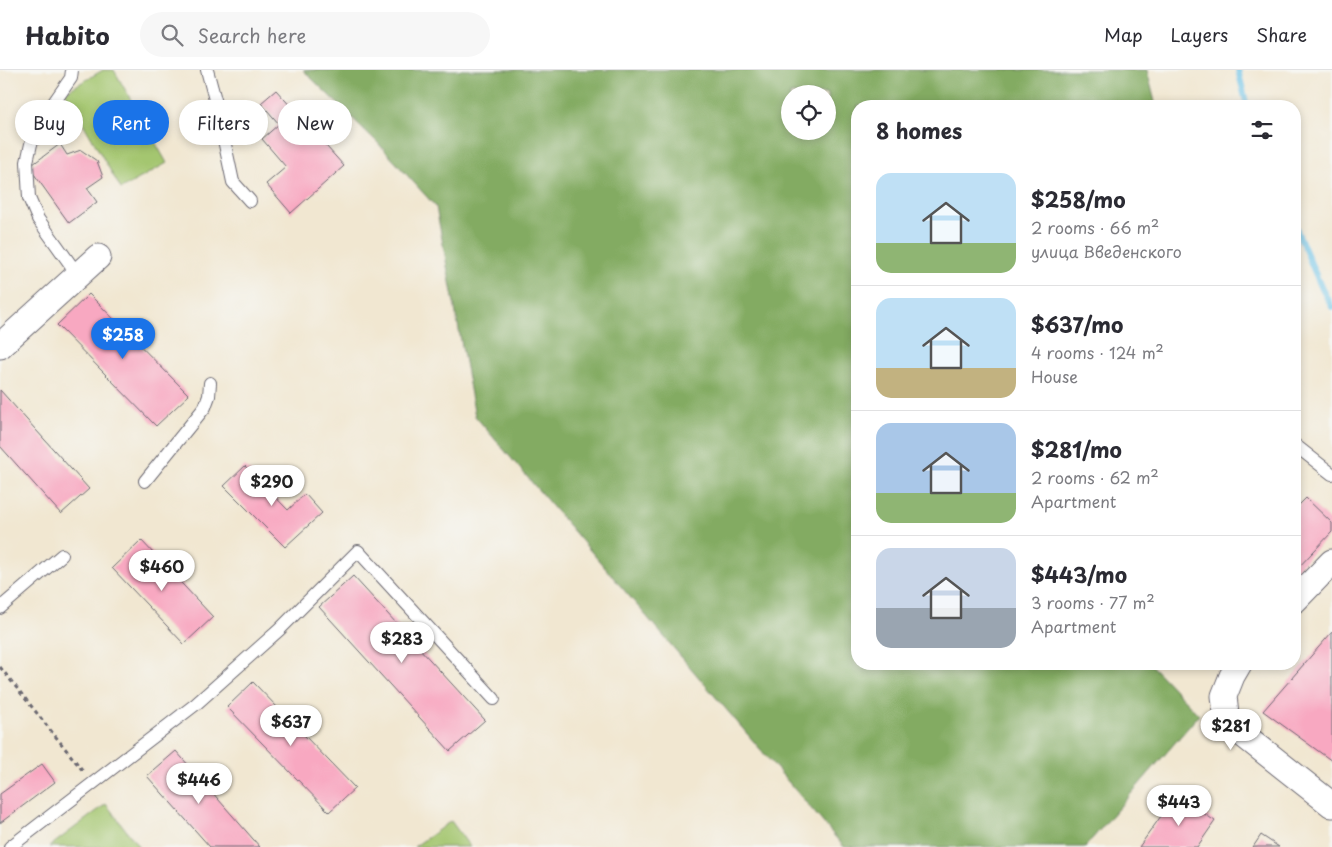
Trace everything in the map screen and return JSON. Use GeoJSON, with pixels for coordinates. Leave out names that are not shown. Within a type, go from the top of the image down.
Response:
{"type":"FeatureCollection","features":[{"type":"Feature","properties":{"kind":"street"},"geometry":{"type":"LineString","coordinates":[[0,346],[98,257]]}},
{"type":"Feature","properties":{"kind":"street"},"geometry":{"type":"LineString","coordinates":[[1301,594],[1332,562]]}},
{"type":"Feature","properties":{"kind":"street"},"geometry":{"type":"LineString","coordinates":[[1236,670],[1224,696],[1227,722],[1332,805]]}},
{"type":"Feature","properties":{"kind":"lane"},"geometry":{"type":"LineString","coordinates":[[72,70],[71,78],[48,111],[30,144],[27,162],[29,198],[38,219],[78,275]]}},
{"type":"Feature","properties":{"kind":"lane"},"geometry":{"type":"LineString","coordinates":[[208,70],[234,182],[250,201]]}},
{"type":"Feature","properties":{"kind":"lane"},"geometry":{"type":"LineString","coordinates":[[145,481],[204,407],[209,396],[210,383]]}},
{"type":"Feature","properties":{"kind":"lane"},"geometry":{"type":"LineString","coordinates":[[1301,450],[1332,474]]}},
{"type":"Feature","properties":{"kind":"lane"},"geometry":{"type":"LineString","coordinates":[[10,847],[196,704],[278,630],[358,552],[494,699]]}},
{"type":"Feature","properties":{"kind":"lane"},"geometry":{"type":"LineString","coordinates":[[0,608],[62,555]]}},
{"type":"Feature","properties":{"kind":"path"},"geometry":{"type":"LineString","coordinates":[[0,667],[93,783]]}},
{"type":"Feature","properties":{"kind":"green space"},"geometry":{"type":"Polygon","coordinates":[[[103,70],[114,70],[131,100],[93,100],[93,140],[83,123],[83,100],[70,100],[65,92],[103,70]]]}},
{"type":"Feature","properties":{"kind":"green space"},"geometry":{"type":"Polygon","coordinates":[[[303,70],[1147,70],[1154,100],[851,100],[851,670],[1156,670],[1199,715],[1085,847],[844,847],[475,416],[436,207],[377,142],[352,118],[352,100],[334,100],[303,70]]]}},
{"type":"Feature","properties":{"kind":"green space"},"geometry":{"type":"Polygon","coordinates":[[[96,145],[157,145],[167,163],[121,189],[96,145]]]}},
{"type":"Feature","properties":{"kind":"green space"},"geometry":{"type":"Polygon","coordinates":[[[106,804],[139,847],[49,847],[106,804]]]}},
{"type":"Feature","properties":{"kind":"green space"},"geometry":{"type":"Polygon","coordinates":[[[451,821],[470,847],[414,847],[451,821]]]}},
{"type":"Feature","properties":{"kind":"building"},"geometry":{"type":"Polygon","coordinates":[[[276,90],[285,100],[278,100],[278,123],[268,111],[268,100],[264,100],[276,90]]]}},
{"type":"Feature","properties":{"kind":"building"},"geometry":{"type":"Polygon","coordinates":[[[278,125],[278,145],[325,145],[344,166],[291,213],[266,184],[286,167],[267,145],[268,134],[278,125]]]}},
{"type":"Feature","properties":{"kind":"building"},"geometry":{"type":"Polygon","coordinates":[[[59,145],[61,145],[67,155],[81,150],[97,161],[103,177],[87,188],[97,202],[69,223],[29,167],[59,145]]]}},
{"type":"Feature","properties":{"kind":"building"},"geometry":{"type":"Polygon","coordinates":[[[89,294],[189,395],[156,426],[57,325],[89,294]]]}},
{"type":"Feature","properties":{"kind":"building"},"geometry":{"type":"Polygon","coordinates":[[[0,390],[89,489],[61,514],[0,446],[0,390]]]}},
{"type":"Feature","properties":{"kind":"building"},"geometry":{"type":"Polygon","coordinates":[[[245,466],[288,510],[305,494],[322,513],[285,547],[224,486],[245,466]]]}},
{"type":"Feature","properties":{"kind":"building"},"geometry":{"type":"Polygon","coordinates":[[[1306,498],[1332,523],[1332,532],[1301,565],[1301,503],[1306,498]]]}},
{"type":"Feature","properties":{"kind":"building"},"geometry":{"type":"Polygon","coordinates":[[[141,540],[213,617],[184,644],[112,568],[141,540]]]}},
{"type":"Feature","properties":{"kind":"building"},"geometry":{"type":"Polygon","coordinates":[[[353,576],[485,720],[450,751],[319,607],[353,576]]]}},
{"type":"Feature","properties":{"kind":"building"},"geometry":{"type":"Polygon","coordinates":[[[1332,632],[1332,761],[1263,711],[1299,670],[1301,670],[1301,667],[1332,632]]]}},
{"type":"Feature","properties":{"kind":"building"},"geometry":{"type":"Polygon","coordinates":[[[253,682],[355,788],[329,812],[227,707],[253,682]]]}},
{"type":"Feature","properties":{"kind":"building"},"geometry":{"type":"Polygon","coordinates":[[[176,751],[260,847],[210,847],[147,776],[176,751]]]}},
{"type":"Feature","properties":{"kind":"building"},"geometry":{"type":"Polygon","coordinates":[[[42,764],[55,782],[0,823],[0,794],[42,764]]]}},
{"type":"Feature","properties":{"kind":"building"},"geometry":{"type":"Polygon","coordinates":[[[1176,795],[1215,821],[1197,847],[1139,847],[1176,795]]]}},
{"type":"Feature","properties":{"kind":"building"},"geometry":{"type":"Polygon","coordinates":[[[1261,835],[1279,847],[1253,847],[1261,835]]]}},
{"type":"Feature","properties":{"kind":"waterway"},"geometry":{"type":"LineString","coordinates":[[1238,70],[1246,100]]}},
{"type":"Feature","properties":{"kind":"waterway"},"geometry":{"type":"LineString","coordinates":[[1301,240],[1322,289],[1332,307]]}}]}
